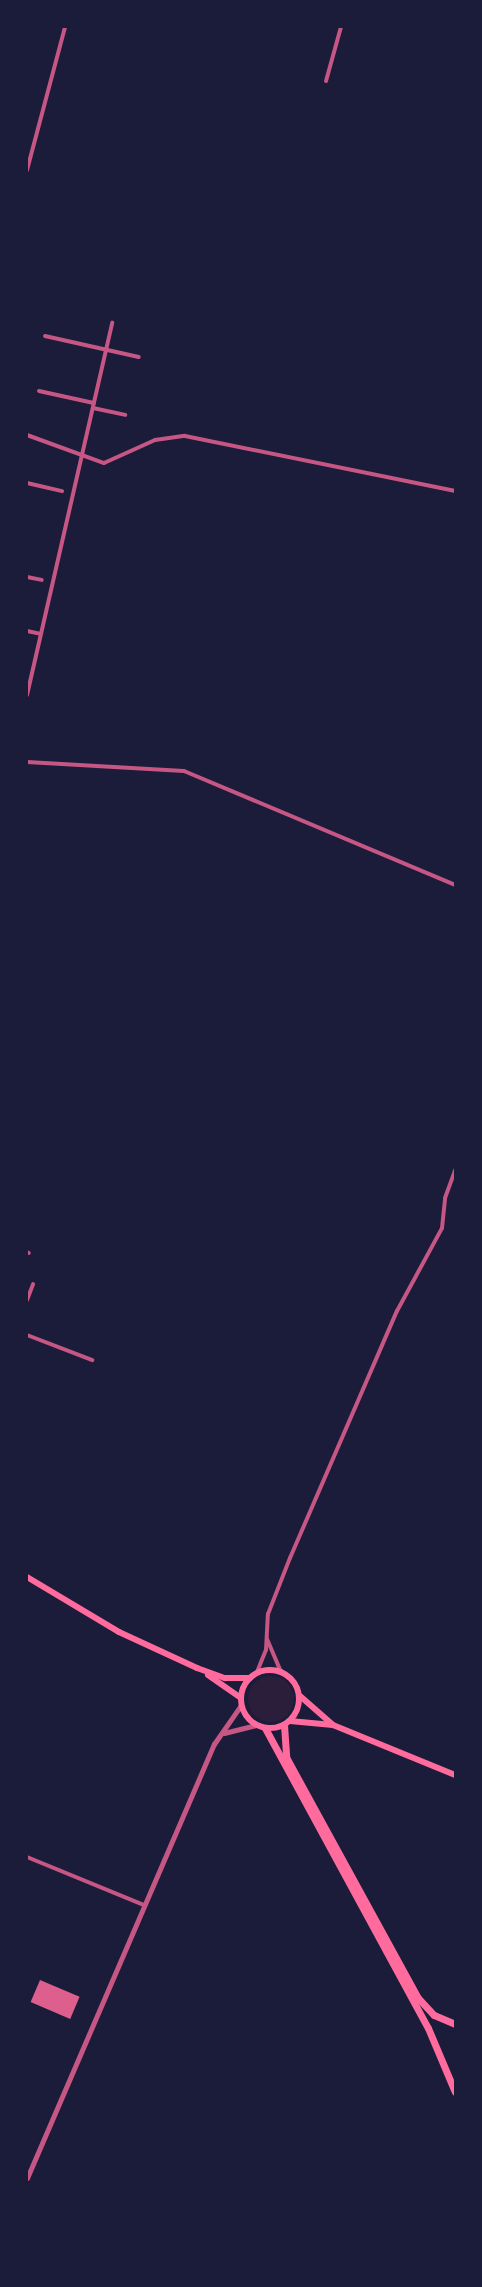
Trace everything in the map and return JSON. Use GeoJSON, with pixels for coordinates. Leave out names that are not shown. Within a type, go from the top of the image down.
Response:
{"type":"FeatureCollection","features":[{"type":"Feature","properties":{"kind":"highway"},"geometry":{"type":"LineString","coordinates":[[287,1723],[286,1757],[418,1998],[434,2015],[455,2024]]}},
{"type":"Feature","properties":{"kind":"highway"},"geometry":{"type":"LineString","coordinates":[[266,1728],[428,2028],[455,2092]]}},
{"type":"Feature","properties":{"kind":"main road"},"geometry":{"type":"LineString","coordinates":[[27,1577],[119,1632],[198,1668],[225,1678],[250,1678]]}},
{"type":"Feature","properties":{"kind":"main road"},"geometry":{"type":"LineString","coordinates":[[198,1668],[241,1702],[256,1725],[266,1728],[287,1723],[333,1725],[455,1775]]}},
{"type":"Feature","properties":{"kind":"main road"},"geometry":{"type":"LineString","coordinates":[[241,1702],[250,1678],[257,1672],[281,1672],[300,1695],[333,1725]]}},
{"type":"Feature","properties":{"kind":"main road"},"geometry":{"type":"LineString","coordinates":[[287,1723],[300,1695]]}},
{"type":"Feature","properties":{"kind":"street"},"geometry":{"type":"LineString","coordinates":[[27,170],[65,27]]}},
{"type":"Feature","properties":{"kind":"street"},"geometry":{"type":"LineString","coordinates":[[326,81],[341,27]]}},
{"type":"Feature","properties":{"kind":"street"},"geometry":{"type":"LineString","coordinates":[[27,695],[112,323]]}},
{"type":"Feature","properties":{"kind":"street"},"geometry":{"type":"LineString","coordinates":[[45,336],[139,357]]}},
{"type":"Feature","properties":{"kind":"street"},"geometry":{"type":"LineString","coordinates":[[39,390],[125,415]]}},
{"type":"Feature","properties":{"kind":"street"},"geometry":{"type":"LineString","coordinates":[[27,435],[109,463],[155,440],[185,436],[455,491]]}},
{"type":"Feature","properties":{"kind":"street"},"geometry":{"type":"LineString","coordinates":[[27,483],[62,491]]}},
{"type":"Feature","properties":{"kind":"street"},"geometry":{"type":"LineString","coordinates":[[27,577],[42,580]]}},
{"type":"Feature","properties":{"kind":"street"},"geometry":{"type":"LineString","coordinates":[[27,631],[41,634]]}},
{"type":"Feature","properties":{"kind":"street"},"geometry":{"type":"LineString","coordinates":[[27,762],[191,773],[455,885]]}},
{"type":"Feature","properties":{"kind":"street"},"geometry":{"type":"LineString","coordinates":[[257,1672],[266,1636],[268,1614],[290,1558],[398,1311],[442,1228],[444,1198],[455,1170]]}},
{"type":"Feature","properties":{"kind":"street"},"geometry":{"type":"LineString","coordinates":[[27,1300],[33,1284]]}},
{"type":"Feature","properties":{"kind":"street"},"geometry":{"type":"LineString","coordinates":[[27,1335],[92,1360]]}},
{"type":"Feature","properties":{"kind":"street"},"geometry":{"type":"LineString","coordinates":[[266,1636],[281,1672]]}},
{"type":"Feature","properties":{"kind":"street"},"geometry":{"type":"LineString","coordinates":[[27,2178],[218,1737],[241,1702]]}},
{"type":"Feature","properties":{"kind":"street"},"geometry":{"type":"LineString","coordinates":[[218,1737],[256,1725]]}},
{"type":"Feature","properties":{"kind":"street"},"geometry":{"type":"LineString","coordinates":[[27,1857],[144,1905]]}},
{"type":"Feature","properties":{"kind":"shaded area"},"geometry":{"type":"Polygon","coordinates":[[[271,1676],[287,1683],[294,1699],[287,1715],[271,1722],[255,1715],[248,1699],[255,1683],[271,1676]]]}},
{"type":"Feature","properties":{"kind":"building"},"geometry":{"type":"Polygon","coordinates":[[[40,1980],[80,1997],[70,2019],[31,2002],[40,1980]]]}}]}
